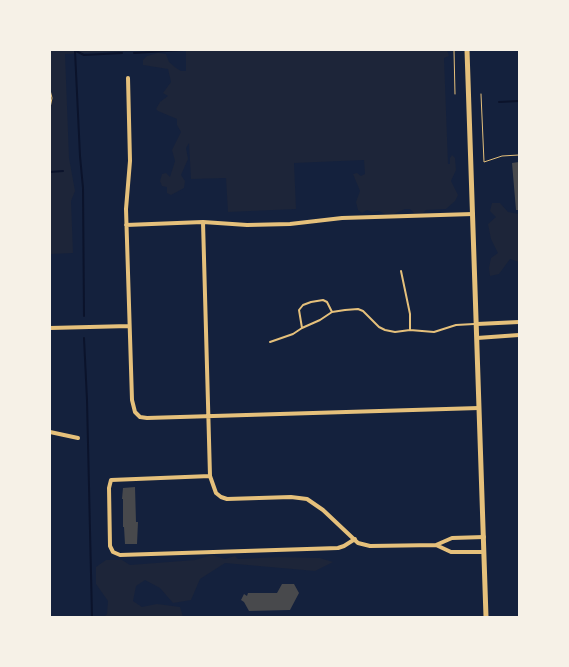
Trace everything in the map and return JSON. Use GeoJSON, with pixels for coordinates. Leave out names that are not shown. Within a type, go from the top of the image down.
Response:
{"type":"FeatureCollection","features":[{"type":"Feature","properties":{"kind":"main road"},"geometry":{"type":"LineString","coordinates":[[467,50],[486,617]]}},
{"type":"Feature","properties":{"kind":"street"},"geometry":{"type":"LineString","coordinates":[[128,78],[130,161],[126,224],[129,326],[133,408],[140,417],[479,408]]}},
{"type":"Feature","properties":{"kind":"street"},"geometry":{"type":"LineString","coordinates":[[126,224],[203,222],[256,225],[290,224],[342,218],[473,214]]}},
{"type":"Feature","properties":{"kind":"street"},"geometry":{"type":"LineString","coordinates":[[203,222],[210,476],[213,488],[220,497],[227,499],[290,497],[307,499],[316,504],[361,544],[370,546],[436,545],[452,538],[484,537]]}},
{"type":"Feature","properties":{"kind":"street"},"geometry":{"type":"LineString","coordinates":[[477,324],[519,322]]}},
{"type":"Feature","properties":{"kind":"street"},"geometry":{"type":"LineString","coordinates":[[50,328],[129,326]]}},
{"type":"Feature","properties":{"kind":"street"},"geometry":{"type":"LineString","coordinates":[[477,338],[519,335]]}},
{"type":"Feature","properties":{"kind":"street"},"geometry":{"type":"LineString","coordinates":[[50,432],[78,438]]}},
{"type":"Feature","properties":{"kind":"street"},"geometry":{"type":"LineString","coordinates":[[210,476],[111,480],[108,488],[110,546],[113,552],[120,556],[338,548],[355,539]]}},
{"type":"Feature","properties":{"kind":"street"},"geometry":{"type":"LineString","coordinates":[[436,545],[452,552],[484,552]]}},
{"type":"Feature","properties":{"kind":"lane"},"geometry":{"type":"LineString","coordinates":[[401,271],[410,314],[410,330]]}},
{"type":"Feature","properties":{"kind":"lane"},"geometry":{"type":"LineString","coordinates":[[302,328],[299,310],[303,306],[322,300],[327,302],[332,312]]}},
{"type":"Feature","properties":{"kind":"lane"},"geometry":{"type":"LineString","coordinates":[[270,342],[293,334],[332,312],[358,309],[363,311],[379,328],[385,330],[434,332],[456,325],[477,324]]}},
{"type":"Feature","properties":{"kind":"path"},"geometry":{"type":"LineString","coordinates":[[454,50],[455,94]]}},
{"type":"Feature","properties":{"kind":"path"},"geometry":{"type":"LineString","coordinates":[[50,90],[52,98],[50,108]]}},
{"type":"Feature","properties":{"kind":"path"},"geometry":{"type":"LineString","coordinates":[[481,94],[484,162],[502,156],[519,155]]}},
{"type":"Feature","properties":{"kind":"shaded area"},"geometry":{"type":"Polygon","coordinates":[[[50,50],[156,50],[65,54],[69,158],[75,191],[71,201],[73,253],[50,254],[50,50]]]}},
{"type":"Feature","properties":{"kind":"shaded area"},"geometry":{"type":"Polygon","coordinates":[[[186,50],[447,50],[449,56],[444,58],[448,164],[450,164],[452,155],[455,158],[456,170],[451,181],[458,195],[455,201],[446,209],[426,210],[423,213],[414,213],[410,209],[405,209],[394,214],[367,210],[362,213],[358,210],[356,202],[360,191],[353,174],[357,173],[361,176],[365,174],[364,160],[294,163],[296,209],[228,212],[226,178],[191,179],[189,143],[186,148],[188,159],[181,175],[185,181],[184,188],[171,195],[167,193],[167,187],[162,186],[160,181],[162,174],[166,173],[170,177],[175,161],[172,150],[181,132],[177,125],[177,119],[156,109],[160,102],[168,96],[163,93],[171,82],[168,69],[143,65],[143,60],[147,56],[158,53],[166,54],[169,62],[176,68],[186,71],[186,50]]]}},
{"type":"Feature","properties":{"kind":"shaded area"},"geometry":{"type":"Polygon","coordinates":[[[492,203],[500,203],[508,212],[519,214],[519,262],[510,259],[499,274],[490,276],[491,258],[498,253],[491,239],[488,224],[496,217],[490,211],[492,203]]]}},
{"type":"Feature","properties":{"kind":"shaded area"},"geometry":{"type":"Polygon","coordinates":[[[212,555],[225,559],[235,556],[238,559],[320,558],[333,562],[315,571],[225,563],[200,579],[191,600],[173,603],[160,588],[145,580],[136,586],[133,601],[142,607],[157,604],[180,607],[183,617],[104,617],[107,614],[108,601],[96,584],[96,567],[106,560],[122,560],[130,565],[195,560],[212,555]]]}},
{"type":"Feature","properties":{"kind":"building"},"geometry":{"type":"Polygon","coordinates":[[[519,162],[519,210],[516,210],[512,163],[519,162]]]}},
{"type":"Feature","properties":{"kind":"building"},"geometry":{"type":"Polygon","coordinates":[[[135,487],[136,522],[138,522],[137,544],[125,544],[123,488],[135,487]]]}},
{"type":"Feature","properties":{"kind":"building"},"geometry":{"type":"Polygon","coordinates":[[[282,584],[294,584],[299,593],[290,610],[249,611],[241,600],[244,594],[247,596],[248,593],[277,593],[282,584]]]}},
{"type":"Feature","properties":{"kind":"waterway"},"geometry":{"type":"LineString","coordinates":[[134,53],[183,50]]}},
{"type":"Feature","properties":{"kind":"waterway"},"geometry":{"type":"LineString","coordinates":[[75,51],[83,188],[84,316]]}},
{"type":"Feature","properties":{"kind":"waterway"},"geometry":{"type":"LineString","coordinates":[[76,51],[84,55],[122,53]]}},
{"type":"Feature","properties":{"kind":"waterway"},"geometry":{"type":"LineString","coordinates":[[499,102],[519,101]]}},
{"type":"Feature","properties":{"kind":"waterway"},"geometry":{"type":"LineString","coordinates":[[50,172],[63,171]]}},
{"type":"Feature","properties":{"kind":"waterway"},"geometry":{"type":"LineString","coordinates":[[84,338],[92,617]]}}]}
